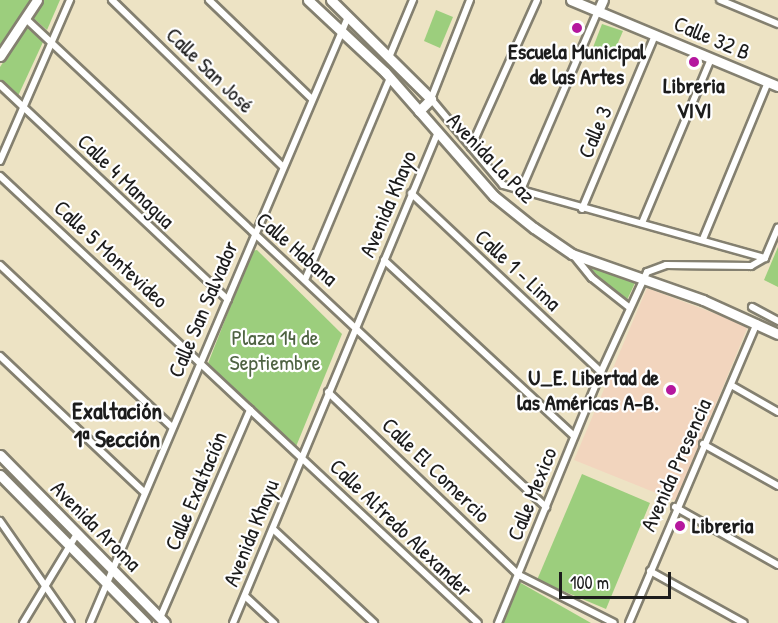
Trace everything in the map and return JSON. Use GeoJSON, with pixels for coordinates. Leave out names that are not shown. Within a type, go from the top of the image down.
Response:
{"type":"FeatureCollection","features":[{"type":"Feature","properties":{"kind":"main road"},"geometry":{"type":"LineString","coordinates":[[0,56],[37,0]]}},
{"type":"Feature","properties":{"kind":"main road","name":"Avenida La Paz"},"geometry":{"type":"LineString","coordinates":[[308,0],[390,78],[494,196],[572,254],[757,322],[778,334]]}},
{"type":"Feature","properties":{"kind":"main road","name":"Avenida La Paz"},"geometry":{"type":"LineString","coordinates":[[331,0],[390,55],[431,99]]}},
{"type":"Feature","properties":{"kind":"main road","name":"Calle 32 B"},"geometry":{"type":"LineString","coordinates":[[571,0],[778,86]]}},
{"type":"Feature","properties":{"kind":"main road"},"geometry":{"type":"LineString","coordinates":[[598,11],[603,0]]}},
{"type":"Feature","properties":{"kind":"main road"},"geometry":{"type":"LineString","coordinates":[[419,111],[431,99]]}},
{"type":"Feature","properties":{"kind":"main road","name":"Avenida Aroma"},"geometry":{"type":"LineString","coordinates":[[1,459],[162,621]]}},
{"type":"Feature","properties":{"kind":"main road","name":"Avenida Aroma"},"geometry":{"type":"LineString","coordinates":[[0,475],[146,623]]}},
{"type":"Feature","properties":{"kind":"street"},"geometry":{"type":"LineString","coordinates":[[0,160],[49,41],[70,0]]}},
{"type":"Feature","properties":{"kind":"street","name":"Calle San José"},"geometry":{"type":"LineString","coordinates":[[112,0],[282,166]]}},
{"type":"Feature","properties":{"kind":"street"},"geometry":{"type":"LineString","coordinates":[[208,0],[312,99]]}},
{"type":"Feature","properties":{"kind":"street"},"geometry":{"type":"LineString","coordinates":[[390,55],[413,0]]}},
{"type":"Feature","properties":{"kind":"street"},"geometry":{"type":"LineString","coordinates":[[431,99],[470,0]]}},
{"type":"Feature","properties":{"kind":"street"},"geometry":{"type":"LineString","coordinates":[[471,147],[537,0]]}},
{"type":"Feature","properties":{"kind":"street"},"geometry":{"type":"LineString","coordinates":[[720,0],[778,24]]}},
{"type":"Feature","properties":{"kind":"street"},"geometry":{"type":"LineString","coordinates":[[520,192],[598,11]]}},
{"type":"Feature","properties":{"kind":"street","name":"Calle San Salvador"},"geometry":{"type":"LineString","coordinates":[[90,623],[108,584],[171,426],[228,300],[282,166],[348,17]]}},
{"type":"Feature","properties":{"kind":"street","name":"Calle Habana"},"geometry":{"type":"LineString","coordinates":[[25,18],[254,236],[356,324],[546,507]]}},
{"type":"Feature","properties":{"kind":"street","name":"Calle 3"},"geometry":{"type":"LineString","coordinates":[[582,209],[655,35]]}},
{"type":"Feature","properties":{"kind":"street"},"geometry":{"type":"LineString","coordinates":[[642,223],[711,59]]}},
{"type":"Feature","properties":{"kind":"street"},"geometry":{"type":"LineString","coordinates":[[305,280],[390,78]]}},
{"type":"Feature","properties":{"kind":"street"},"geometry":{"type":"LineString","coordinates":[[703,239],[768,82]]}},
{"type":"Feature","properties":{"kind":"street","name":"Calle 4 Managua"},"geometry":{"type":"LineString","coordinates":[[0,85],[228,300]]}},
{"type":"Feature","properties":{"kind":"street","name":"Avenida La Paz"},"geometry":{"type":"LineString","coordinates":[[431,99],[503,185],[520,192],[703,239],[765,258]]}},
{"type":"Feature","properties":{"kind":"street","name":"Avenida Khayo"},"geometry":{"type":"LineString","coordinates":[[302,457],[438,132]]}},
{"type":"Feature","properties":{"kind":"street","name":"Calle 5 Montevideo"},"geometry":{"type":"LineString","coordinates":[[0,176],[302,457]]}},
{"type":"Feature","properties":{"kind":"street","name":"Calle 1 - Lima"},"geometry":{"type":"LineString","coordinates":[[411,193],[601,372]]}},
{"type":"Feature","properties":{"kind":"street"},"geometry":{"type":"LineString","coordinates":[[643,279],[652,267],[706,263],[751,266],[765,258],[778,228]]}},
{"type":"Feature","properties":{"kind":"street"},"geometry":{"type":"LineString","coordinates":[[572,254],[592,278],[630,308]]}},
{"type":"Feature","properties":{"kind":"street"},"geometry":{"type":"LineString","coordinates":[[384,260],[574,436]]}},
{"type":"Feature","properties":{"kind":"street"},"geometry":{"type":"LineString","coordinates":[[0,266],[171,426]]}},
{"type":"Feature","properties":{"kind":"street","name":"Calle Mexico"},"geometry":{"type":"LineString","coordinates":[[498,623],[574,436],[643,279]]}},
{"type":"Feature","properties":{"kind":"street"},"geometry":{"type":"LineString","coordinates":[[752,307],[778,321]]}},
{"type":"Feature","properties":{"kind":"street","name":"Avenida Presencia"},"geometry":{"type":"LineString","coordinates":[[629,623],[675,507],[757,322]]}},
{"type":"Feature","properties":{"kind":"street"},"geometry":{"type":"LineString","coordinates":[[0,356],[144,492]]}},
{"type":"Feature","properties":{"kind":"street"},"geometry":{"type":"LineString","coordinates":[[731,385],[778,412]]}},
{"type":"Feature","properties":{"kind":"street","name":"Calle El Comercio"},"geometry":{"type":"LineString","coordinates":[[328,392],[519,575],[614,623]]}},
{"type":"Feature","properties":{"kind":"street","name":"Calle Exaltación"},"geometry":{"type":"LineString","coordinates":[[162,621],[250,410]]}},
{"type":"Feature","properties":{"kind":"street"},"geometry":{"type":"LineString","coordinates":[[703,444],[778,486]]}},
{"type":"Feature","properties":{"kind":"street","name":"Avenida Khayu"},"geometry":{"type":"LineString","coordinates":[[233,623],[302,457]]}},
{"type":"Feature","properties":{"kind":"street","name":"Calle Alfredo Alexander"},"geometry":{"type":"LineString","coordinates":[[302,457],[477,623]]}},
{"type":"Feature","properties":{"kind":"street"},"geometry":{"type":"LineString","coordinates":[[675,507],[778,565]]}},
{"type":"Feature","properties":{"kind":"street"},"geometry":{"type":"LineString","coordinates":[[0,521],[44,588],[71,623]]}},
{"type":"Feature","properties":{"kind":"street"},"geometry":{"type":"LineString","coordinates":[[273,529],[374,623]]}},
{"type":"Feature","properties":{"kind":"street"},"geometry":{"type":"LineString","coordinates":[[23,623],[76,534]]}},
{"type":"Feature","properties":{"kind":"street"},"geometry":{"type":"LineString","coordinates":[[650,571],[744,623]]}},
{"type":"Feature","properties":{"kind":"street"},"geometry":{"type":"LineString","coordinates":[[245,596],[274,623]]}},
{"type":"Feature","properties":{"kind":"shaded area"},"geometry":{"type":"Polygon","coordinates":[[[647,288],[748,326],[676,501],[574,460],[647,288]]]}},
{"type":"Feature","properties":{"kind":"green space"},"geometry":{"type":"Polygon","coordinates":[[[0,0],[31,0],[0,48],[0,0]]]}},
{"type":"Feature","properties":{"kind":"green space"},"geometry":{"type":"Polygon","coordinates":[[[43,0],[60,0],[47,30],[32,17],[43,0]]]}},
{"type":"Feature","properties":{"kind":"green space"},"geometry":{"type":"Polygon","coordinates":[[[436,10],[453,17],[440,48],[424,41],[436,10]]]}},
{"type":"Feature","properties":{"kind":"green space"},"geometry":{"type":"Polygon","coordinates":[[[602,24],[623,31],[611,59],[592,50],[602,24]]]}},
{"type":"Feature","properties":{"kind":"green space"},"geometry":{"type":"Polygon","coordinates":[[[26,27],[43,42],[18,96],[0,80],[0,67],[26,27]]]}},
{"type":"Feature","properties":{"kind":"green space"},"geometry":{"type":"Polygon","coordinates":[[[778,247],[778,287],[764,280],[778,247]]]}},
{"type":"Feature","properties":{"kind":"green space","name":"Plaza 14 de Septiembre"},"geometry":{"type":"Polygon","coordinates":[[[257,250],[342,334],[295,449],[207,366],[252,251],[257,250]]]}},
{"type":"Feature","properties":{"kind":"green space"},"geometry":{"type":"Polygon","coordinates":[[[589,265],[635,283],[627,300],[599,279],[589,265]]]}},
{"type":"Feature","properties":{"kind":"green space"},"geometry":{"type":"Polygon","coordinates":[[[582,474],[650,503],[606,609],[537,580],[582,474]]]}},
{"type":"Feature","properties":{"kind":"green space"},"geometry":{"type":"Polygon","coordinates":[[[519,582],[591,623],[502,623],[519,582]]]}},
{"type":"Feature","properties":{"kind":"place","name":"Escuela Municipal de las Artes"},"geometry":{"type":"Point","coordinates":[577,28]}},
{"type":"Feature","properties":{"kind":"place","name":"Libreria VIVI"},"geometry":{"type":"Point","coordinates":[694,62]}},
{"type":"Feature","properties":{"kind":"place","name":"U_E. Libertad de las Américas A-B."},"geometry":{"type":"Point","coordinates":[671,390]}},
{"type":"Feature","properties":{"kind":"place","name":"Libreria"},"geometry":{"type":"Point","coordinates":[680,526]}},
{"type":"Feature","properties":{"kind":"district","name":"Exaltación 1ª Sección"},"geometry":{"type":"Point","coordinates":[117,425]}}]}
